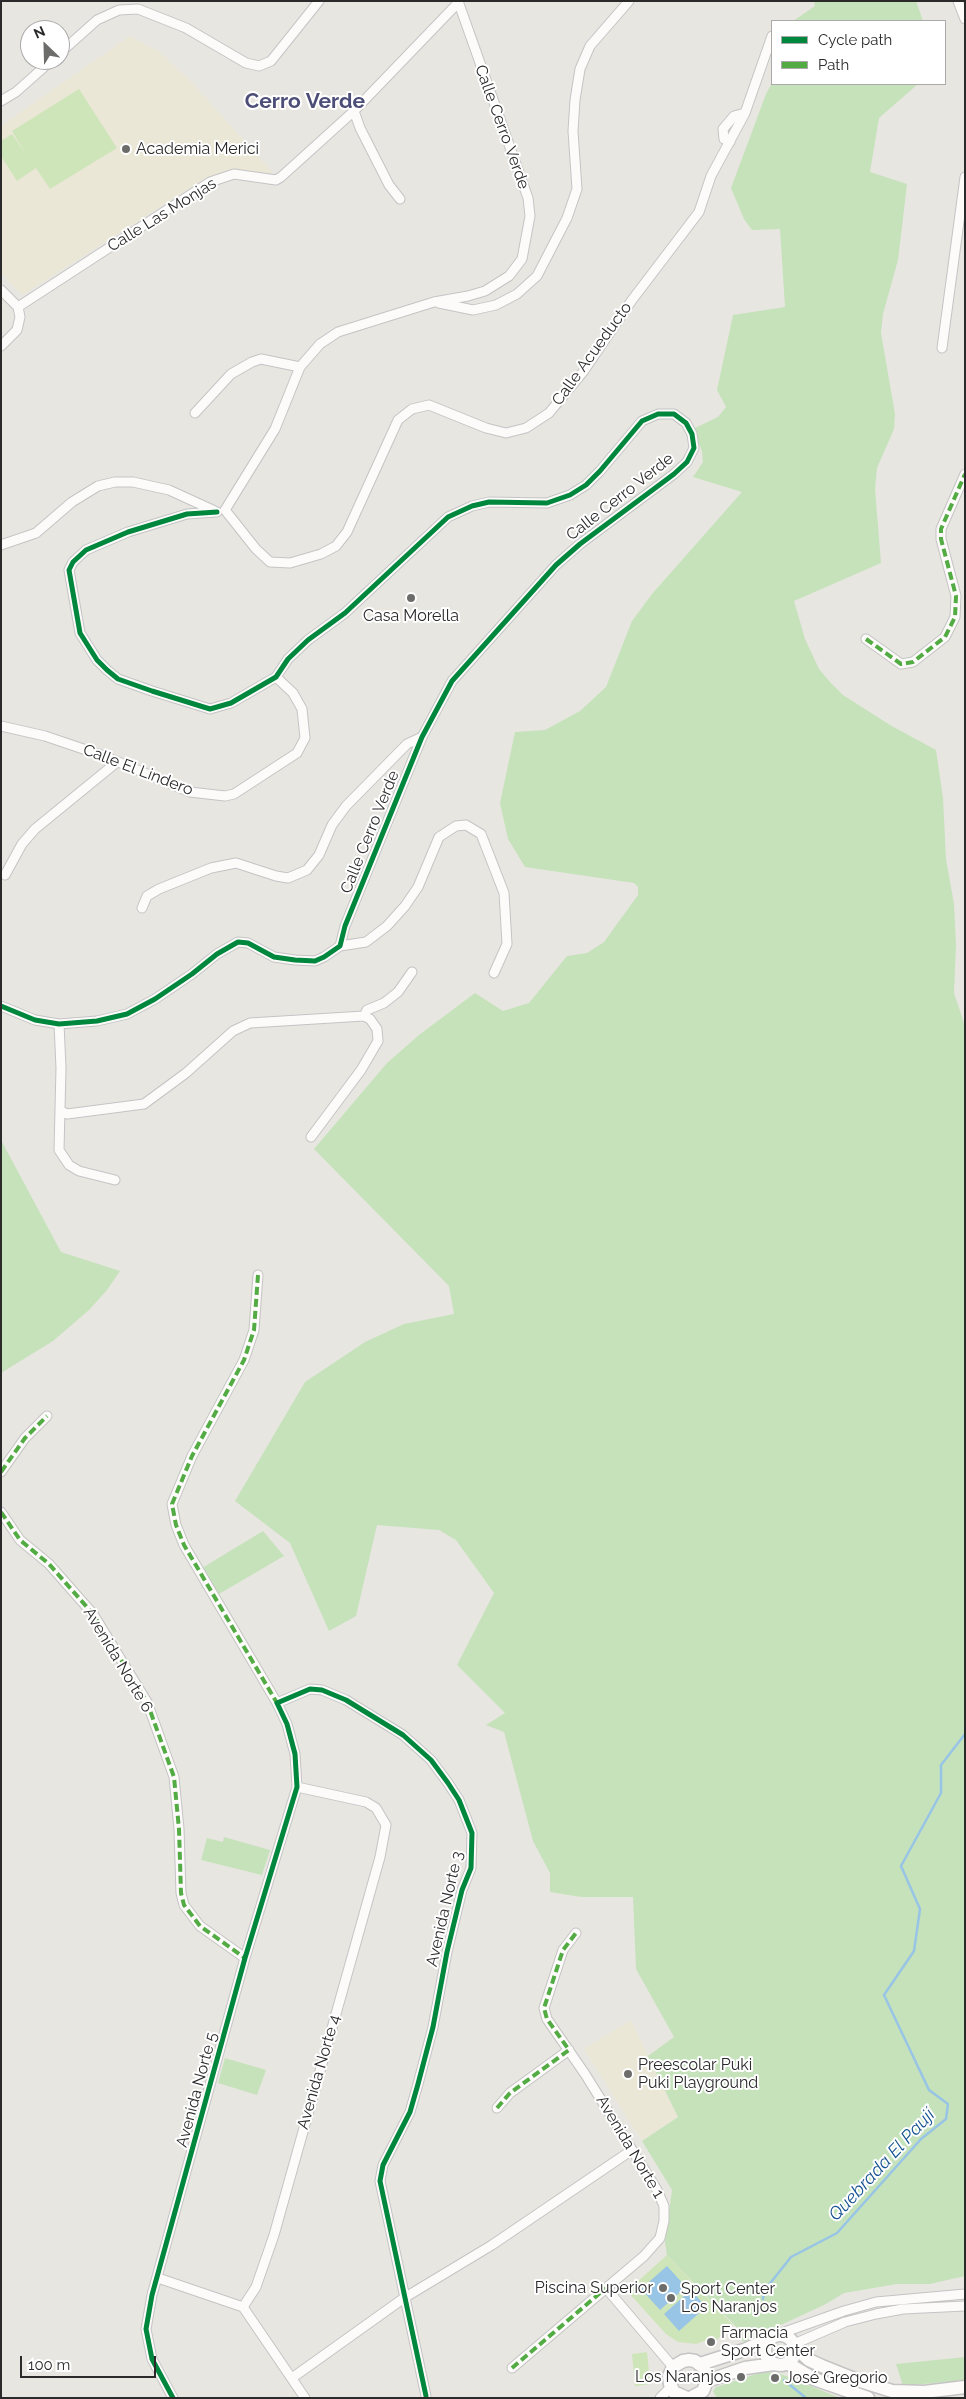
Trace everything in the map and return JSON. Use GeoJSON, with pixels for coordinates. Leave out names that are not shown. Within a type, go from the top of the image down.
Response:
{"type":"FeatureCollection","features":[{"type":"Feature","properties":{"kind":"main road"},"geometry":{"type":"LineString","coordinates":[[700,2364],[744,2350],[774,2337],[788,2337],[794,2346],[809,2360],[863,2383],[892,2391],[916,2392],[965,2387]]}},
{"type":"Feature","properties":{"kind":"main road"},"geometry":{"type":"LineString","coordinates":[[774,2337],[765,2348],[765,2354],[814,2379],[868,2398]]}},
{"type":"Feature","properties":{"kind":"main road"},"geometry":{"type":"LineString","coordinates":[[706,2390],[706,2373],[700,2364],[689,2360],[673,2367],[669,2376],[680,2395],[706,2390],[744,2368],[780,2363],[792,2358],[794,2346]]}},
{"type":"Feature","properties":{"kind":"street"},"geometry":{"type":"LineString","coordinates":[[70,44],[97,20],[119,10],[138,9],[186,28],[246,64],[259,66],[272,61],[319,1]]}},
{"type":"Feature","properties":{"kind":"street"},"geometry":{"type":"LineString","coordinates":[[434,302],[473,310],[496,305],[517,294],[537,276],[568,218],[577,189],[573,132],[575,100],[580,69],[590,46],[630,1]]}},
{"type":"Feature","properties":{"kind":"street"},"geometry":{"type":"LineString","coordinates":[[958,1],[965,19]]}},
{"type":"Feature","properties":{"kind":"street","name":"Calle Cerro Verde"},"geometry":{"type":"LineString","coordinates":[[340,946],[346,926],[422,737],[452,680],[556,565],[580,544],[674,474],[687,462],[694,448],[692,434],[686,423],[674,414],[658,414],[642,421],[600,471],[586,485],[570,495],[547,503],[489,502],[472,506],[448,517],[345,613],[308,640],[288,660],[276,677],[230,703],[210,708],[118,678],[97,660],[80,633],[69,570],[73,562],[86,550],[164,520],[187,514],[221,511],[275,429],[300,367],[320,344],[338,332],[434,302],[485,291],[509,276],[522,259],[530,216],[528,198],[458,2]]}},
{"type":"Feature","properties":{"kind":"street","name":"Calle Las Monjas"},"geometry":{"type":"LineString","coordinates":[[18,307],[210,182],[234,174],[276,180],[281,177],[354,111],[458,2]]}},
{"type":"Feature","properties":{"kind":"street","name":"Calle Acueducto"},"geometry":{"type":"LineString","coordinates":[[221,511],[256,550],[270,562],[290,563],[321,554],[336,546],[347,532],[398,420],[412,409],[429,405],[486,428],[506,433],[526,428],[549,413],[583,372],[638,292],[699,212],[711,176],[745,113],[771,39]]}},
{"type":"Feature","properties":{"kind":"street"},"geometry":{"type":"LineString","coordinates":[[1,101],[16,92],[41,70]]}},
{"type":"Feature","properties":{"kind":"street"},"geometry":{"type":"LineString","coordinates":[[354,111],[360,128],[389,185],[400,199]]}},
{"type":"Feature","properties":{"kind":"street"},"geometry":{"type":"LineString","coordinates":[[942,348],[965,177]]}},
{"type":"Feature","properties":{"kind":"street"},"geometry":{"type":"LineString","coordinates":[[1,290],[18,307],[20,317],[17,330],[1,346]]}},
{"type":"Feature","properties":{"kind":"street"},"geometry":{"type":"LineString","coordinates":[[195,413],[231,374],[252,362],[261,359],[300,367]]}},
{"type":"Feature","properties":{"kind":"street"},"geometry":{"type":"LineString","coordinates":[[866,639],[901,664],[913,662],[945,637],[955,617],[956,596],[941,539],[941,529],[965,474]]}},
{"type":"Feature","properties":{"kind":"street"},"geometry":{"type":"LineString","coordinates":[[1,546],[36,533],[72,502],[98,486],[115,482],[132,482],[170,490],[221,511]]}},
{"type":"Feature","properties":{"kind":"street","name":"Calle El Lindero"},"geometry":{"type":"LineString","coordinates":[[1,726],[45,736],[117,762],[190,792],[225,796],[234,794],[297,753],[305,738],[302,709],[293,693],[276,677]]}},
{"type":"Feature","properties":{"kind":"street"},"geometry":{"type":"LineString","coordinates":[[142,908],[147,896],[159,889],[211,868],[236,863],[288,878],[307,870],[319,855],[332,825],[346,806],[407,744],[422,737]]}},
{"type":"Feature","properties":{"kind":"street"},"geometry":{"type":"LineString","coordinates":[[4,875],[22,844],[35,829],[117,762]]}},
{"type":"Feature","properties":{"kind":"street"},"geometry":{"type":"LineString","coordinates":[[1,1006],[35,1020],[59,1024],[97,1021],[127,1014],[162,994],[217,954],[238,942],[248,943],[274,957],[315,961],[340,946],[366,942],[387,926],[405,906],[418,887],[439,837],[456,826],[466,825],[481,834],[504,893],[507,944],[494,973]]}},
{"type":"Feature","properties":{"kind":"street"},"geometry":{"type":"LineString","coordinates":[[364,1016],[367,1010],[384,1003],[398,992],[412,972]]}},
{"type":"Feature","properties":{"kind":"street"},"geometry":{"type":"LineString","coordinates":[[61,1111],[67,1114],[144,1104],[186,1073],[233,1031],[250,1023],[364,1016],[370,1019],[377,1029],[378,1041],[361,1070],[311,1137]]}},
{"type":"Feature","properties":{"kind":"street"},"geometry":{"type":"LineString","coordinates":[[59,1024],[61,1111],[59,1150],[61,1156],[69,1165],[79,1171],[115,1180]]}},
{"type":"Feature","properties":{"kind":"street"},"geometry":{"type":"LineString","coordinates":[[258,1275],[254,1330],[244,1360],[192,1456],[172,1504],[176,1525],[184,1545],[277,1703],[287,1724],[295,1754],[297,1787]]}},
{"type":"Feature","properties":{"kind":"street"},"geometry":{"type":"LineString","coordinates":[[1,1472],[25,1438],[47,1416]]}},
{"type":"Feature","properties":{"kind":"street","name":"Avenida Norte 6"},"geometry":{"type":"LineString","coordinates":[[1,1512],[20,1540],[49,1564],[93,1614],[147,1702],[174,1777],[184,1905],[200,1926],[246,1958]]}},
{"type":"Feature","properties":{"kind":"street","name":"Avenida Norte 3"},"geometry":{"type":"LineString","coordinates":[[277,1703],[299,1692],[310,1689],[322,1690],[353,1704],[403,1735],[431,1760],[444,1777],[459,1800],[472,1833],[470,1868],[462,1890],[449,1943],[433,2027],[410,2112],[383,2165],[380,2181],[426,2396]]}},
{"type":"Feature","properties":{"kind":"street","name":"Avenida Norte 5"},"geometry":{"type":"LineString","coordinates":[[173,2398],[152,2359],[146,2329],[152,2295],[246,1958],[297,1787]]}},
{"type":"Feature","properties":{"kind":"street","name":"Avenida Norte 4"},"geometry":{"type":"LineString","coordinates":[[243,2307],[256,2287],[274,2235],[385,1835],[386,1825],[382,1816],[376,1808],[366,1802],[297,1787]]}},
{"type":"Feature","properties":{"kind":"street","name":"Avenida Norte 1"},"geometry":{"type":"LineString","coordinates":[[512,2368],[656,2243],[660,2238],[664,2221],[664,2206],[658,2190],[569,2050],[547,2019],[544,2008],[563,1950],[576,1933]]}},
{"type":"Feature","properties":{"kind":"street"},"geometry":{"type":"LineString","coordinates":[[497,2108],[510,2093],[569,2050]]}},
{"type":"Feature","properties":{"kind":"street"},"geometry":{"type":"LineString","coordinates":[[292,2378],[404,2298],[492,2245],[632,2150]]}},
{"type":"Feature","properties":{"kind":"street"},"geometry":{"type":"LineString","coordinates":[[158,2278],[243,2307],[305,2398]]}},
{"type":"Feature","properties":{"kind":"street"},"geometry":{"type":"LineString","coordinates":[[606,2288],[673,2367]]}},
{"type":"Feature","properties":{"kind":"street"},"geometry":{"type":"LineString","coordinates":[[774,2337],[844,2311],[876,2302],[965,2294]]}},
{"type":"Feature","properties":{"kind":"street"},"geometry":{"type":"LineString","coordinates":[[794,2346],[826,2329],[870,2315],[903,2309],[965,2306]]}},
{"type":"Feature","properties":{"kind":"street"},"geometry":{"type":"LineString","coordinates":[[660,2398],[680,2395]]}},
{"type":"Feature","properties":{"kind":"shaded area","name":"Academia Merici"},"geometry":{"type":"Polygon","coordinates":[[[130,36],[161,53],[193,84],[273,173],[205,178],[22,295],[1,273],[1,126],[130,36]]]}},
{"type":"Feature","properties":{"kind":"shaded area","name":"Preescolar Puki Puki Playground"},"geometry":{"type":"Polygon","coordinates":[[[631,2020],[678,2117],[642,2141],[584,2049],[631,2020]]]}},
{"type":"Feature","properties":{"kind":"green space"},"geometry":{"type":"Polygon","coordinates":[[[814,1],[916,1],[923,20],[794,20],[815,6],[814,1]]]}},
{"type":"Feature","properties":{"kind":"green space"},"geometry":{"type":"Polygon","coordinates":[[[771,85],[917,85],[879,118],[870,172],[907,184],[898,260],[883,314],[881,333],[895,414],[894,429],[877,468],[875,489],[881,563],[794,601],[805,639],[819,669],[830,682],[843,695],[890,725],[936,750],[943,798],[946,859],[954,904],[956,945],[954,993],[965,1026],[965,2276],[930,2284],[897,2284],[844,2293],[824,2305],[744,2342],[740,2339],[743,2334],[667,2255],[665,2242],[672,2190],[642,2141],[678,2117],[648,2056],[674,2037],[636,1969],[633,1897],[581,1897],[550,1892],[550,1873],[533,1841],[504,1732],[486,1725],[505,1713],[457,1665],[494,1593],[456,1540],[439,1530],[377,1525],[356,1616],[329,1631],[290,1543],[235,1501],[305,1382],[365,1342],[404,1324],[454,1314],[449,1286],[314,1149],[387,1063],[419,1035],[475,993],[503,1011],[529,1003],[567,956],[587,953],[604,942],[638,895],[638,887],[634,883],[525,867],[508,839],[500,803],[515,732],[545,730],[580,711],[606,687],[632,621],[652,594],[742,492],[693,477],[703,462],[702,451],[693,429],[718,417],[726,407],[717,390],[733,315],[785,307],[780,229],[752,230],[744,219],[731,188],[771,85]]]}},
{"type":"Feature","properties":{"kind":"green space"},"geometry":{"type":"Polygon","coordinates":[[[79,89],[117,148],[50,189],[36,168],[17,181],[1,156],[1,141],[12,134],[25,153],[12,131],[79,89]]]}},
{"type":"Feature","properties":{"kind":"green space"},"geometry":{"type":"Polygon","coordinates":[[[1,1140],[61,1252],[120,1271],[107,1290],[89,1310],[53,1341],[1,1373],[1,1140]]]}},
{"type":"Feature","properties":{"kind":"green space"},"geometry":{"type":"Polygon","coordinates":[[[263,1531],[284,1556],[219,1594],[202,1568],[263,1531]]]}},
{"type":"Feature","properties":{"kind":"green space"},"geometry":{"type":"Polygon","coordinates":[[[224,1837],[270,1850],[262,1875],[201,1860],[207,1838],[223,1842],[224,1837]]]}},
{"type":"Feature","properties":{"kind":"green space"},"geometry":{"type":"Polygon","coordinates":[[[225,2058],[266,2070],[257,2095],[218,2083],[225,2058]]]}},
{"type":"Feature","properties":{"kind":"green space","name":"Sport Center Los Naranjos"},"geometry":{"type":"Polygon","coordinates":[[[667,2255],[733,2325],[711,2345],[707,2340],[696,2344],[678,2342],[666,2334],[627,2291],[667,2255]]]}},
{"type":"Feature","properties":{"kind":"green space"},"geometry":{"type":"Polygon","coordinates":[[[647,2352],[650,2384],[635,2386],[632,2354],[647,2352]]]}},
{"type":"Feature","properties":{"kind":"green space"},"geometry":{"type":"Polygon","coordinates":[[[965,2357],[965,2380],[903,2386],[896,2364],[965,2357]]]}},
{"type":"Feature","properties":{"kind":"green space"},"geometry":{"type":"Polygon","coordinates":[[[762,2372],[777,2373],[789,2377],[840,2398],[717,2398],[713,2391],[716,2387],[762,2372]]]}},
{"type":"Feature","properties":{"kind":"water","name":"Piscina Superior"},"geometry":{"type":"Polygon","coordinates":[[[667,2266],[686,2287],[660,2310],[641,2289],[667,2266]]]}},
{"type":"Feature","properties":{"kind":"water"},"geometry":{"type":"Polygon","coordinates":[[[691,2290],[706,2307],[679,2331],[664,2314],[691,2290]]]}},
{"type":"Feature","properties":{"kind":"waterway","name":"Quebrada El Paují"},"geometry":{"type":"LineString","coordinates":[[763,2299],[764,2291],[791,2257],[837,2233],[921,2139],[946,2119],[948,2104],[929,2090],[884,1995],[914,1951],[920,1909],[901,1866],[941,1793],[941,1765],[965,1734]]}},
{"type":"Feature","properties":{"kind":"waterway","name":"Quebrada El Paují"},"geometry":{"type":"LineString","coordinates":[[784,2380],[806,2398]]}},
{"type":"Feature","properties":{"kind":"marked path"},"geometry":{"type":"LineString","coordinates":[[866,639],[901,664],[913,662],[945,637],[955,617],[956,596],[941,539],[941,529],[965,474]]}},
{"type":"Feature","properties":{"kind":"marked path"},"geometry":{"type":"LineString","coordinates":[[258,1275],[254,1330],[244,1360],[192,1456],[172,1504],[176,1525],[184,1545],[277,1703]]}},
{"type":"Feature","properties":{"kind":"marked path"},"geometry":{"type":"LineString","coordinates":[[1,1472],[25,1438],[47,1416]]}},
{"type":"Feature","properties":{"kind":"marked path"},"geometry":{"type":"LineString","coordinates":[[1,1512],[20,1540],[49,1564],[93,1614],[147,1702],[174,1777],[179,1829],[181,1893],[184,1905],[200,1926],[245,1958]]}},
{"type":"Feature","properties":{"kind":"marked path"},"geometry":{"type":"LineString","coordinates":[[497,2108],[510,2093],[569,2050],[547,2019],[544,2008],[563,1950],[576,1933]]}},
{"type":"Feature","properties":{"kind":"marked path"},"geometry":{"type":"LineString","coordinates":[[512,2368],[606,2288]]}},
{"type":"Feature","properties":{"kind":"cycle path"},"geometry":{"type":"LineString","coordinates":[[1,1006],[35,1020],[59,1024],[97,1021],[127,1014],[155,999],[192,974],[217,954],[238,942],[248,943],[274,957],[315,961],[340,946],[345,926],[422,737],[452,681],[556,565],[580,544],[674,474],[687,462],[694,448],[692,434],[686,423],[674,414],[658,414],[642,421],[600,471],[586,485],[570,495],[547,503],[489,502],[472,506],[448,517],[345,613],[308,640],[288,659],[276,677],[231,703],[210,709],[118,679],[107,670],[97,660],[80,633],[69,570],[73,562],[86,550],[128,532],[187,514],[217,512]]}},
{"type":"Feature","properties":{"kind":"cycle path"},"geometry":{"type":"LineString","coordinates":[[173,2398],[152,2359],[146,2329],[152,2295],[245,1958],[297,1787],[295,1754],[287,1724],[277,1703],[310,1689],[322,1690],[346,1700],[403,1735],[431,1760],[448,1783],[459,1800],[472,1833],[471,1868],[462,1890],[447,1952],[433,2027],[418,2084],[410,2112],[383,2165],[380,2181],[426,2396]]}},
{"type":"Feature","properties":{"kind":"place","name":"Academia Merici"},"geometry":{"type":"Point","coordinates":[126,149]}},
{"type":"Feature","properties":{"kind":"place","name":"Casa Morella"},"geometry":{"type":"Point","coordinates":[411,598]}},
{"type":"Feature","properties":{"kind":"place","name":"Preescolar Puki Puki Playground"},"geometry":{"type":"Point","coordinates":[628,2074]}},
{"type":"Feature","properties":{"kind":"place","name":"Piscina Superior"},"geometry":{"type":"Point","coordinates":[663,2288]}},
{"type":"Feature","properties":{"kind":"place","name":"Sport Center Los Naranjos"},"geometry":{"type":"Point","coordinates":[671,2298]}},
{"type":"Feature","properties":{"kind":"place","name":"Farmacia Sport Center"},"geometry":{"type":"Point","coordinates":[711,2342]}},
{"type":"Feature","properties":{"kind":"place","name":"Los Naranjos"},"geometry":{"type":"Point","coordinates":[741,2377]}},
{"type":"Feature","properties":{"kind":"place","name":"José Gregorio"},"geometry":{"type":"Point","coordinates":[775,2378]}},
{"type":"Feature","properties":{"kind":"district","name":"Cerro Verde"},"geometry":{"type":"Point","coordinates":[305,102]}}]}
